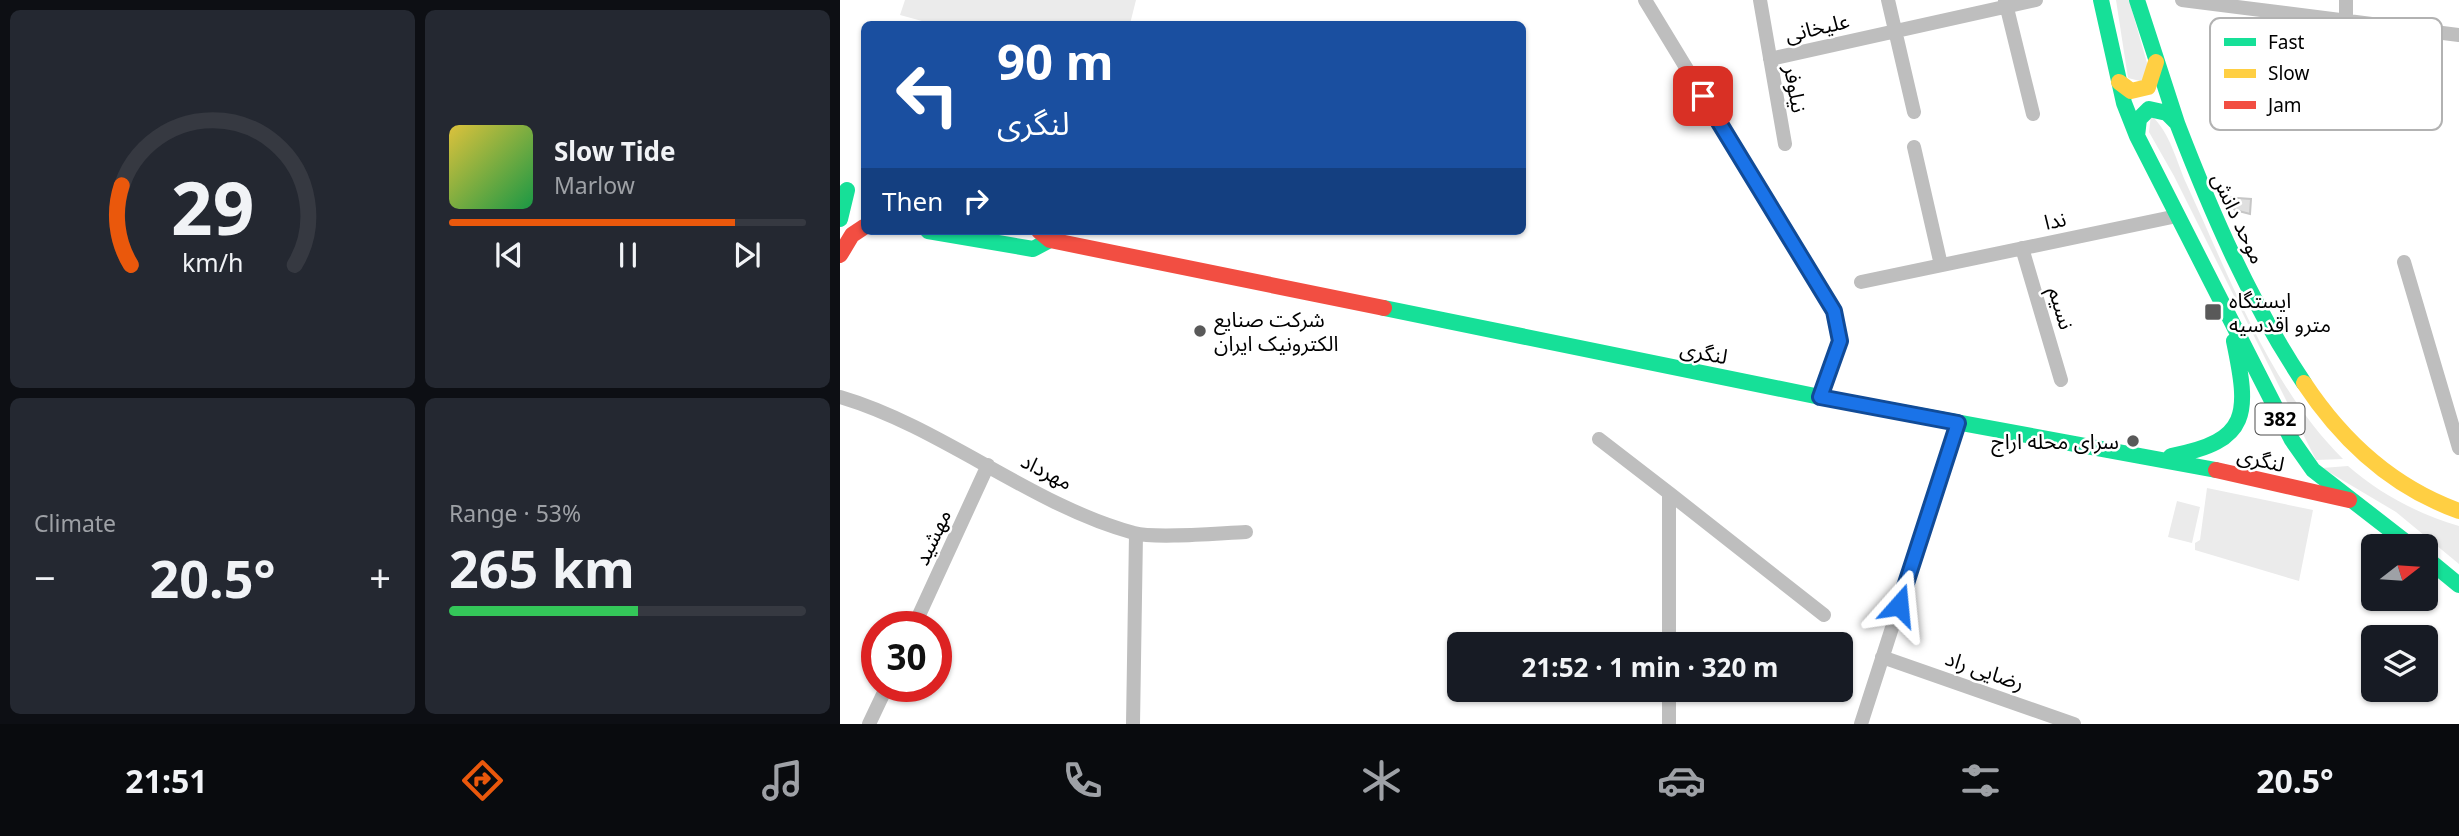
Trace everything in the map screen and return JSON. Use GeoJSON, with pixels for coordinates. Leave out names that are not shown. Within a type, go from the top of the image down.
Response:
{"type":"FeatureCollection","features":[{"type":"Feature","properties":{"kind":"main road","name":"382"},"geometry":{"type":"LineString","coordinates":[[2101,0],[2119,82],[2137,136],[2291,440],[2313,470],[2395,534]]}},
{"type":"Feature","properties":{"kind":"main road","name":"موحد دانش"},"geometry":{"type":"LineString","coordinates":[[2137,0],[2176,123],[2209,208],[2254,298],[2315,397],[2352,443],[2378,467],[2410,489],[2455,508]]}},
{"type":"Feature","properties":{"kind":"main road"},"geometry":{"type":"LineString","coordinates":[[2119,82],[2131,91],[2148,87],[2156,62]]}},
{"type":"Feature","properties":{"kind":"main road"},"geometry":{"type":"LineString","coordinates":[[2137,136],[2140,119],[2149,109],[2167,113],[2176,123]]}},
{"type":"Feature","properties":{"kind":"main road"},"geometry":{"type":"LineString","coordinates":[[844,190],[840,217],[861,220]]}},
{"type":"Feature","properties":{"kind":"main road"},"geometry":{"type":"LineString","coordinates":[[840,254],[852,235],[861,229]]}},
{"type":"Feature","properties":{"kind":"main road"},"geometry":{"type":"LineString","coordinates":[[953,235],[1033,248],[1045,236]]}},
{"type":"Feature","properties":{"kind":"main road","name":"لنگری"},"geometry":{"type":"LineString","coordinates":[[1045,236],[1820,397],[2158,457],[2350,500]]}},
{"type":"Feature","properties":{"kind":"main road"},"geometry":{"type":"LineString","coordinates":[[2158,457],[2201,450],[2230,433],[2239,422],[2245,393],[2230,323]]}},
{"type":"Feature","properties":{"kind":"main road"},"geometry":{"type":"LineString","coordinates":[[2438,568],[2459,585]]}},
{"type":"Feature","properties":{"kind":"street"},"geometry":{"type":"LineString","coordinates":[[1645,0],[1834,311],[1840,341],[1820,397]]}},
{"type":"Feature","properties":{"kind":"street","name":"نیلوفر"},"geometry":{"type":"LineString","coordinates":[[1760,0],[1784,144]]}},
{"type":"Feature","properties":{"kind":"street"},"geometry":{"type":"LineString","coordinates":[[1888,0],[1914,112]]}},
{"type":"Feature","properties":{"kind":"street","name":"علیخانی"},"geometry":{"type":"LineString","coordinates":[[1770,59],[1895,32],[2006,3],[2036,0]]}},
{"type":"Feature","properties":{"kind":"street"},"geometry":{"type":"LineString","coordinates":[[2182,0],[2318,18]]}},
{"type":"Feature","properties":{"kind":"street"},"geometry":{"type":"LineString","coordinates":[[2346,0],[2346,18]]}},
{"type":"Feature","properties":{"kind":"street"},"geometry":{"type":"LineString","coordinates":[[2006,3],[2033,114]]}},
{"type":"Feature","properties":{"kind":"street"},"geometry":{"type":"LineString","coordinates":[[1914,147],[1941,265]]}},
{"type":"Feature","properties":{"kind":"street","name":"ندا"},"geometry":{"type":"LineString","coordinates":[[1861,282],[2177,216]]}},
{"type":"Feature","properties":{"kind":"street","name":"نسیم"},"geometry":{"type":"LineString","coordinates":[[2022,248],[2061,380]]}},
{"type":"Feature","properties":{"kind":"street"},"geometry":{"type":"LineString","coordinates":[[2404,262],[2459,448]]}},
{"type":"Feature","properties":{"kind":"street","name":"مهرداد"},"geometry":{"type":"LineString","coordinates":[[840,397],[877,408],[1071,507],[1136,534],[1246,532]]}},
{"type":"Feature","properties":{"kind":"street"},"geometry":{"type":"LineString","coordinates":[[1861,724],[1958,423]]}},
{"type":"Feature","properties":{"kind":"street"},"geometry":{"type":"LineString","coordinates":[[1599,439],[1824,615]]}},
{"type":"Feature","properties":{"kind":"street","name":"مهشید"},"geometry":{"type":"LineString","coordinates":[[921,611],[988,465]]}},
{"type":"Feature","properties":{"kind":"street"},"geometry":{"type":"LineString","coordinates":[[1669,493],[1669,632]]}},
{"type":"Feature","properties":{"kind":"street"},"geometry":{"type":"LineString","coordinates":[[1133,724],[1136,534]]}},
{"type":"Feature","properties":{"kind":"street","name":"رضایی راد"},"geometry":{"type":"LineString","coordinates":[[1882,657],[2074,724]]}},
{"type":"Feature","properties":{"kind":"street"},"geometry":{"type":"LineString","coordinates":[[869,724],[879,702]]}},
{"type":"Feature","properties":{"kind":"street"},"geometry":{"type":"LineString","coordinates":[[1668,724],[1669,702]]}},
{"type":"Feature","properties":{"kind":"shaded area"},"geometry":{"type":"Polygon","coordinates":[[[905,0],[1136,0],[1131,21],[922,21],[900,15],[905,0]]]}},
{"type":"Feature","properties":{"kind":"shaded area"},"geometry":{"type":"Polygon","coordinates":[[[2116,0],[2129,0],[2149,70],[2144,82],[2128,78],[2116,0]]]}},
{"type":"Feature","properties":{"kind":"shaded area"},"geometry":{"type":"Polygon","coordinates":[[[2151,115],[2168,139],[2236,294],[2273,365],[2317,430],[2343,459],[2316,460],[2174,176],[2149,132],[2151,115]]]}},
{"type":"Feature","properties":{"kind":"shaded area"},"geometry":{"type":"Polygon","coordinates":[[[2348,466],[2400,502],[2459,526],[2459,564],[2438,547],[2438,534],[2423,534],[2396,512],[2322,468],[2348,466]]]}},
{"type":"Feature","properties":{"kind":"shaded area"},"geometry":{"type":"Polygon","coordinates":[[[2207,488],[2313,510],[2299,581],[2195,550],[2195,543],[2200,540],[2207,488]]]}},
{"type":"Feature","properties":{"kind":"shaded area"},"geometry":{"type":"Polygon","coordinates":[[[2177,501],[2200,507],[2192,543],[2168,537],[2177,501]]]}},
{"type":"Feature","properties":{"kind":"building"},"geometry":{"type":"Polygon","coordinates":[[[2223,197],[2251,199],[2250,214],[2235,210],[2223,197]]]}},
{"type":"Feature","properties":{"kind":"traffic: fast"},"geometry":{"type":"LineString","coordinates":[[2101,0],[2124,103],[2137,136]]}},
{"type":"Feature","properties":{"kind":"traffic: fast"},"geometry":{"type":"LineString","coordinates":[[2137,0],[2177,123]]}},
{"type":"Feature","properties":{"kind":"traffic: fast"},"geometry":{"type":"LineString","coordinates":[[2304,383],[2266,321],[2233,257],[2177,123],[2167,113],[2149,109],[2139,119],[2137,136],[2292,440],[2313,470],[2396,534]]}},
{"type":"Feature","properties":{"kind":"traffic: fast"},"geometry":{"type":"LineString","coordinates":[[840,219],[847,190]]}},
{"type":"Feature","properties":{"kind":"traffic: fast"},"geometry":{"type":"LineString","coordinates":[[951,235],[1033,249],[1050,240]]}},
{"type":"Feature","properties":{"kind":"traffic: fast"},"geometry":{"type":"LineString","coordinates":[[1384,308],[1820,397],[2216,470]]}},
{"type":"Feature","properties":{"kind":"traffic: fast"},"geometry":{"type":"LineString","coordinates":[[2171,456],[2217,442],[2230,432],[2238,420],[2242,405],[2242,387],[2234,341]]}},
{"type":"Feature","properties":{"kind":"traffic: fast"},"geometry":{"type":"LineString","coordinates":[[2438,568],[2459,585]]}},
{"type":"Feature","properties":{"kind":"traffic: slow"},"geometry":{"type":"LineString","coordinates":[[2119,82],[2131,91],[2148,87],[2156,62]]}},
{"type":"Feature","properties":{"kind":"traffic: slow"},"geometry":{"type":"LineString","coordinates":[[2304,383],[2335,425],[2371,460],[2412,489],[2459,511]]}},
{"type":"Feature","properties":{"kind":"traffic: jam"},"geometry":{"type":"LineString","coordinates":[[840,255],[852,235],[861,229]]}},
{"type":"Feature","properties":{"kind":"traffic: jam"},"geometry":{"type":"LineString","coordinates":[[1044,235],[1050,240],[1384,308]]}},
{"type":"Feature","properties":{"kind":"traffic: jam"},"geometry":{"type":"LineString","coordinates":[[2216,470],[2349,500]]}},
{"type":"Feature","properties":{"kind":"place","name":"ایستگاه مترو اقدسیه"},"geometry":{"type":"Point","coordinates":[2213,312]}},
{"type":"Feature","properties":{"kind":"place","name":"شرکت صنایع الکترونیک ایران"},"geometry":{"type":"Point","coordinates":[1200,331]}},
{"type":"Feature","properties":{"kind":"place","name":"سرای محله اراج"},"geometry":{"type":"Point","coordinates":[2133,441]}},
{"type":"Feature","properties":{"kind":"route"},"geometry":{"type":"LineString","coordinates":[[1703,96],[1834,311],[1840,341],[1820,397],[1958,423],[1899,605]]}}]}
